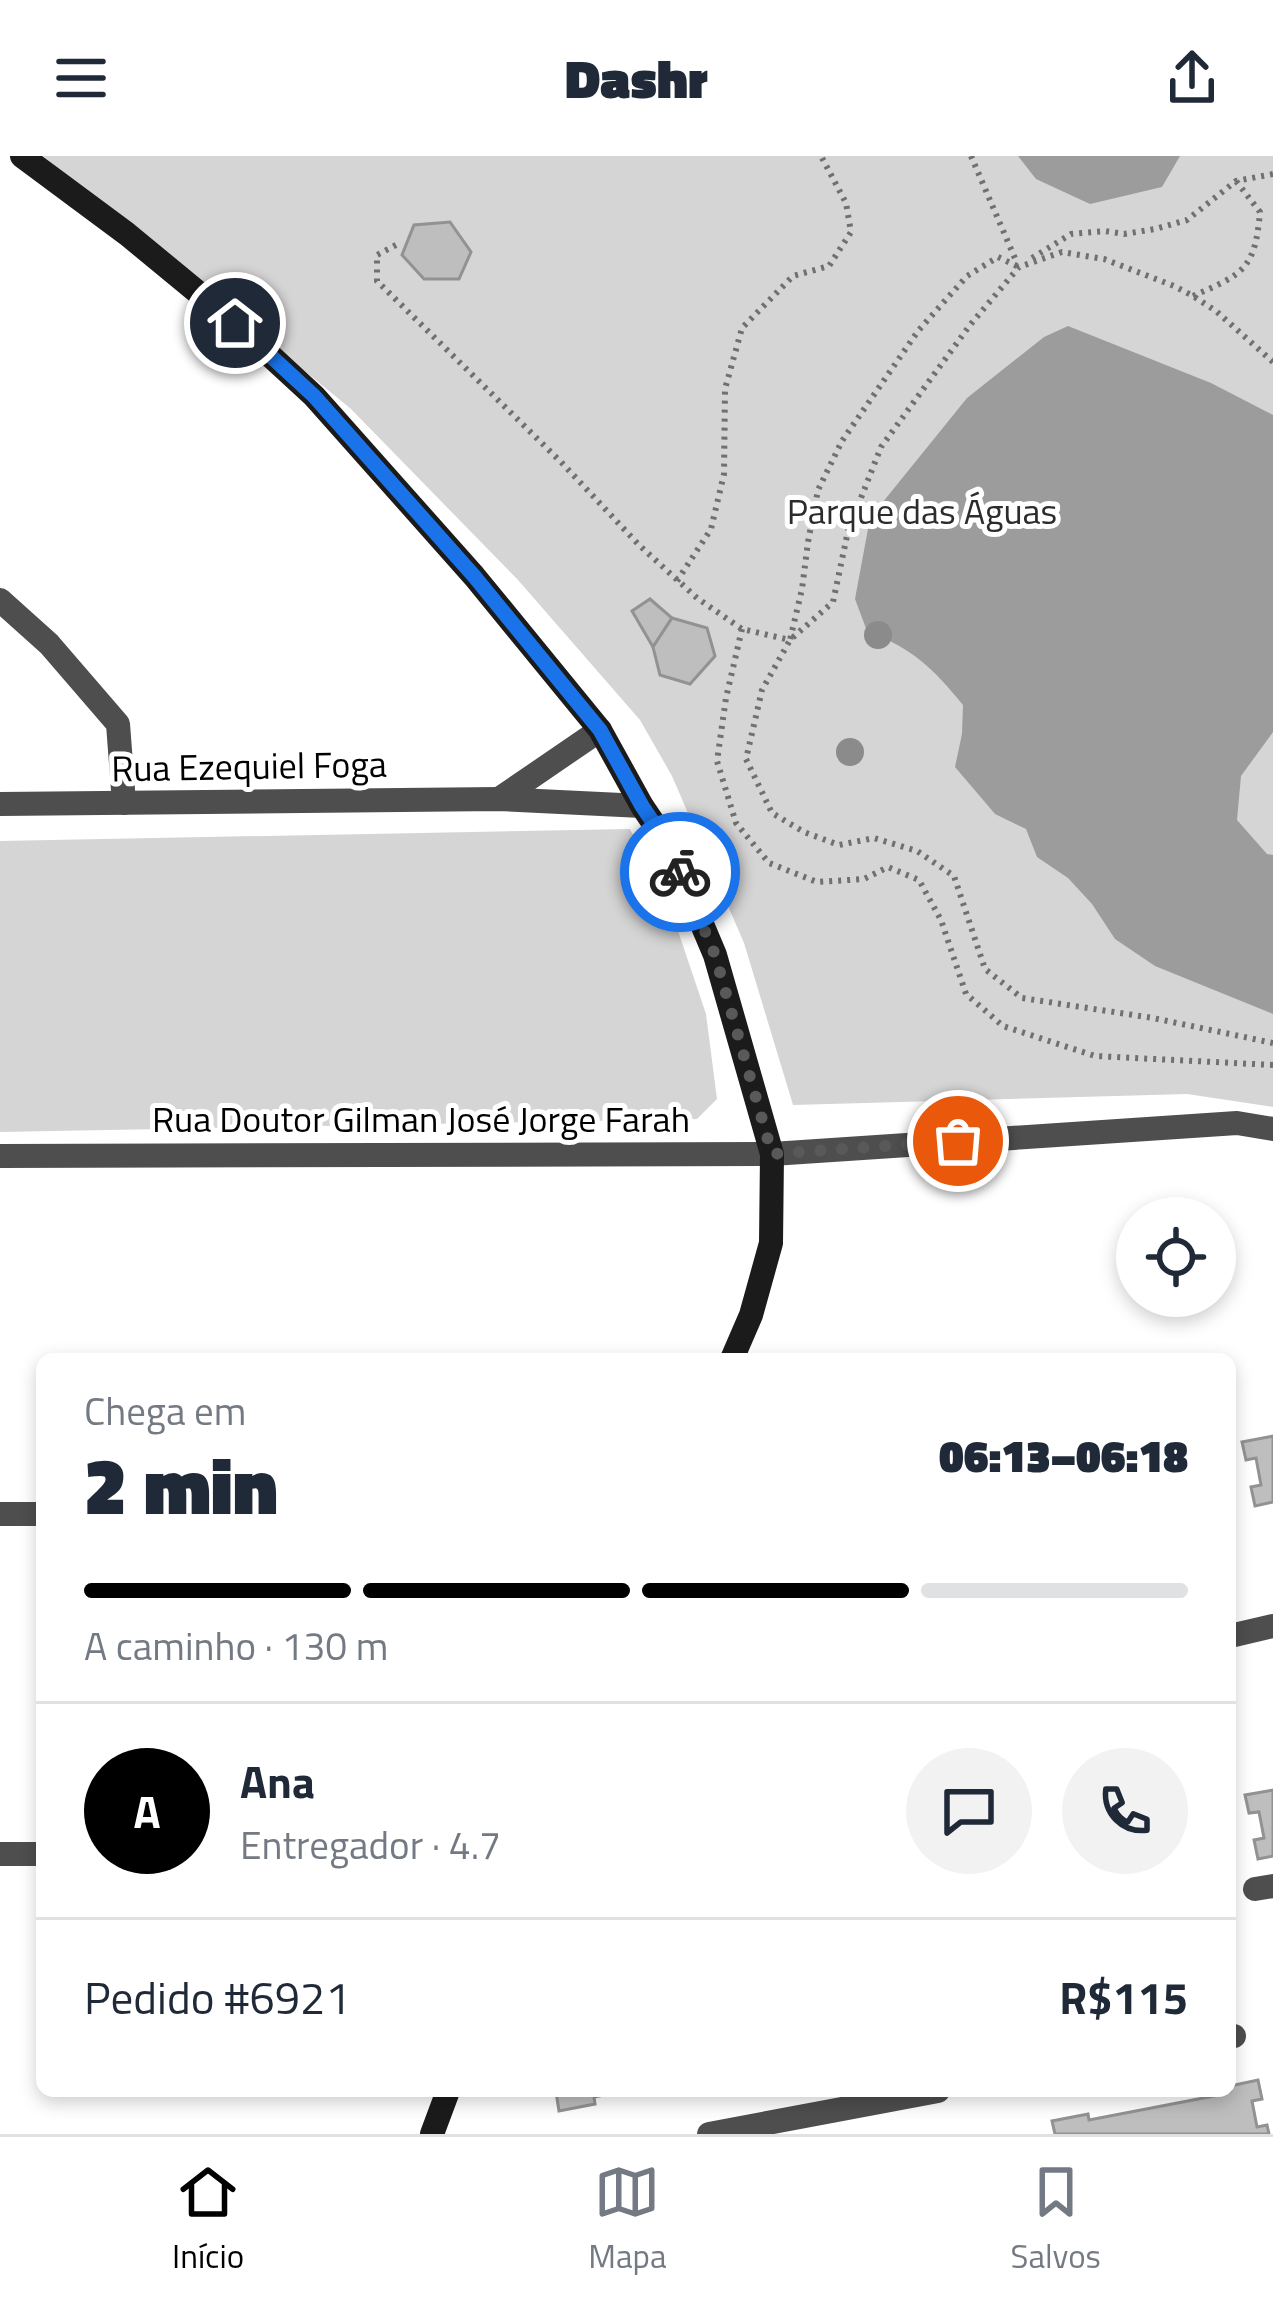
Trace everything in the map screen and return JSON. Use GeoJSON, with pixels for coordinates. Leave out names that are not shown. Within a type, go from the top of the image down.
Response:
{"type":"FeatureCollection","features":[{"type":"Feature","properties":{"kind":"street"},"geometry":{"type":"LineString","coordinates":[[22,156],[127,234],[314,396],[474,576],[600,730],[669,846],[715,955],[772,1154],[770,1243],[751,1315],[735,1353]]}},
{"type":"Feature","properties":{"kind":"street"},"geometry":{"type":"LineString","coordinates":[[0,600],[50,644],[118,724],[124,803]]}},
{"type":"Feature","properties":{"kind":"street"},"geometry":{"type":"LineString","coordinates":[[499,799],[600,730]]}},
{"type":"Feature","properties":{"kind":"street","name":"Rua Ezequiel Foga"},"geometry":{"type":"LineString","coordinates":[[0,804],[499,799],[642,806]]}},
{"type":"Feature","properties":{"kind":"street","name":"Rua Doutor Gilman José Jorge Farah"},"geometry":{"type":"LineString","coordinates":[[0,1156],[772,1154],[1237,1123],[1273,1129]]}},
{"type":"Feature","properties":{"kind":"street"},"geometry":{"type":"LineString","coordinates":[[0,1514],[36,1514]]}},
{"type":"Feature","properties":{"kind":"street"},"geometry":{"type":"LineString","coordinates":[[1236,1635],[1273,1626]]}},
{"type":"Feature","properties":{"kind":"street"},"geometry":{"type":"LineString","coordinates":[[0,1854],[36,1854]]}},
{"type":"Feature","properties":{"kind":"street"},"geometry":{"type":"LineString","coordinates":[[432,2134],[446,2097]]}},
{"type":"Feature","properties":{"kind":"street"},"geometry":{"type":"LineString","coordinates":[[709,2134],[906,2097]]}},
{"type":"Feature","properties":{"kind":"path"},"geometry":{"type":"LineString","coordinates":[[677,581],[711,530],[724,474],[725,389],[742,328],[793,276],[829,266],[851,232],[846,203],[821,156]]}},
{"type":"Feature","properties":{"kind":"path"},"geometry":{"type":"LineString","coordinates":[[971,156],[1019,267]]}},
{"type":"Feature","properties":{"kind":"path"},"geometry":{"type":"LineString","coordinates":[[790,640],[833,602],[848,532],[881,446],[1019,267],[1071,234],[1124,234],[1187,220],[1236,181],[1273,174]]}},
{"type":"Feature","properties":{"kind":"path"},"geometry":{"type":"LineString","coordinates":[[1193,296],[1232,279],[1250,262],[1259,212],[1236,181]]}},
{"type":"Feature","properties":{"kind":"path"},"geometry":{"type":"LineString","coordinates":[[396,245],[377,255],[377,281],[639,545],[697,598],[742,629],[790,640]]}},
{"type":"Feature","properties":{"kind":"path"},"geometry":{"type":"LineString","coordinates":[[1273,362],[1193,296],[1104,259],[1062,252],[1019,267],[998,257],[967,276],[918,332],[842,441],[818,490],[790,640],[762,689],[746,759],[772,812],[804,832],[839,845],[874,838],[917,851],[954,876],[985,968],[1022,998],[1273,1042]]}},
{"type":"Feature","properties":{"kind":"path"},"geometry":{"type":"LineString","coordinates":[[742,629],[717,761],[736,823],[769,863],[817,882],[864,879],[888,866],[919,880],[940,920],[966,994],[1003,1026],[1095,1056],[1273,1065]]}},
{"type":"Feature","properties":{"kind":"green space","name":"Parque das Águas"},"geometry":{"type":"Polygon","coordinates":[[[43,156],[1273,156],[1273,1107],[1187,1094],[793,1105],[744,943],[672,776],[640,720],[518,580],[351,409],[43,156]]]}},
{"type":"Feature","properties":{"kind":"green space"},"geometry":{"type":"Polygon","coordinates":[[[630,829],[672,913],[706,1014],[717,1099],[697,1119],[0,1132],[0,841],[630,829]]]}},
{"type":"Feature","properties":{"kind":"shaded area"},"geometry":{"type":"Polygon","coordinates":[[[1018,156],[1180,156],[1162,187],[1090,204],[1036,179],[1018,156]]]}},
{"type":"Feature","properties":{"kind":"shaded area"},"geometry":{"type":"Polygon","coordinates":[[[1068,326],[1211,383],[1273,415],[1273,732],[1241,776],[1237,820],[1273,855],[1273,1014],[1155,966],[1115,939],[1068,878],[1037,857],[1026,829],[995,814],[955,767],[963,705],[921,660],[867,631],[855,599],[870,518],[967,398],[1044,337],[1068,326]]]}},
{"type":"Feature","properties":{"kind":"building"},"geometry":{"type":"Polygon","coordinates":[[[450,222],[471,252],[459,279],[424,279],[402,255],[414,225],[450,222]]]}},
{"type":"Feature","properties":{"kind":"building"},"geometry":{"type":"Polygon","coordinates":[[[650,599],[672,618],[653,647],[632,611],[650,599]]]}},
{"type":"Feature","properties":{"kind":"building"},"geometry":{"type":"Polygon","coordinates":[[[672,618],[707,628],[715,656],[690,684],[660,675],[653,647],[672,618]]]}},
{"type":"Feature","properties":{"kind":"building"},"geometry":{"type":"Polygon","coordinates":[[[1273,1436],[1273,1502],[1255,1506],[1251,1487],[1261,1485],[1256,1458],[1246,1460],[1242,1442],[1273,1436]]]}},
{"type":"Feature","properties":{"kind":"building"},"geometry":{"type":"Polygon","coordinates":[[[1273,1790],[1273,1856],[1258,1859],[1254,1840],[1264,1838],[1259,1812],[1249,1813],[1245,1795],[1273,1790]]]}},
{"type":"Feature","properties":{"kind":"building"},"geometry":{"type":"Polygon","coordinates":[[[1258,2080],[1262,2099],[1252,2101],[1257,2127],[1267,2125],[1269,2134],[1055,2134],[1052,2121],[1088,2114],[1089,2120],[1208,2097],[1236,2097],[1236,2085],[1258,2080]]]}},
{"type":"Feature","properties":{"kind":"building"},"geometry":{"type":"Polygon","coordinates":[[[557,2097],[594,2097],[595,2104],[559,2111],[557,2097]]]}},
{"type":"Feature","properties":{"kind":"way so far"},"geometry":{"type":"LineString","coordinates":[[680,872],[715,955],[772,1154],[958,1141]]}},
{"type":"Feature","properties":{"kind":"route"},"geometry":{"type":"LineString","coordinates":[[235,323],[314,396],[474,576],[600,730],[680,872]]}}]}
